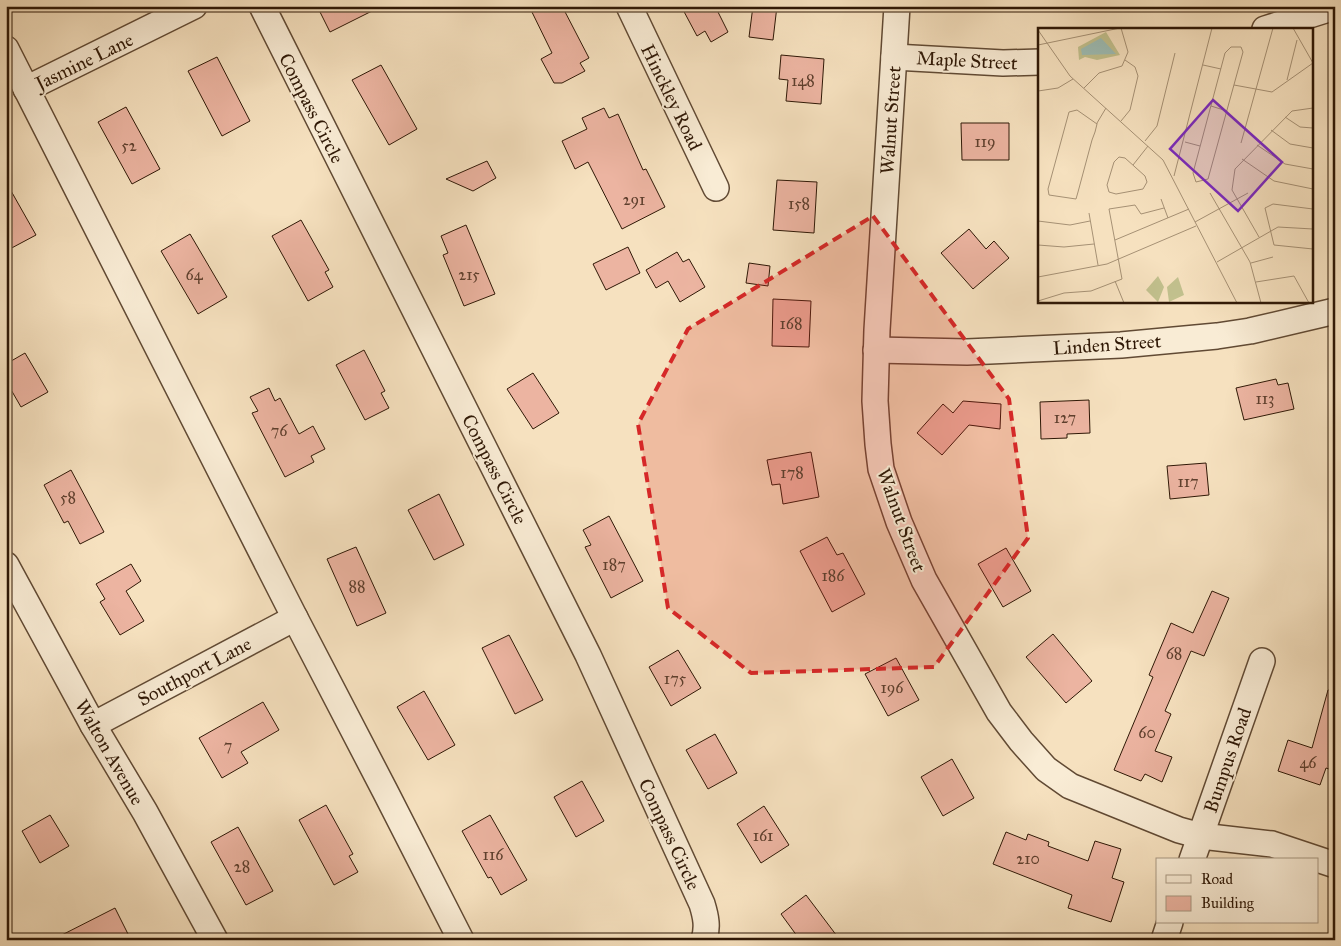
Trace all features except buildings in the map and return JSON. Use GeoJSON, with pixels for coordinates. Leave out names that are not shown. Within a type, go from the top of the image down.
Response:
{"type":"FeatureCollection","features":[{"type":"Feature","properties":{"kind":"street","name":"Jasmine Lane"},"geometry":{"type":"LineString","coordinates":[[26,89],[194,6]]}},
{"type":"Feature","properties":{"kind":"street","name":"Compass Circle"},"geometry":{"type":"LineString","coordinates":[[262,6],[588,655],[702,904],[707,922],[704,940]]}},
{"type":"Feature","properties":{"kind":"street","name":"Hinckley Road"},"geometry":{"type":"LineString","coordinates":[[629,6],[716,188]]}},
{"type":"Feature","properties":{"kind":"street","name":"Walnut Street"},"geometry":{"type":"LineString","coordinates":[[897,6],[876,350],[875,401],[881,469],[899,522],[924,580],[999,712],[1046,769],[1070,786],[1179,830],[1201,836],[1272,844],[1314,858]]}},
{"type":"Feature","properties":{"kind":"street"},"geometry":{"type":"LineString","coordinates":[[1268,28],[1335,7]]}},
{"type":"Feature","properties":{"kind":"street"},"geometry":{"type":"LineString","coordinates":[[6,49],[461,940]]}},
{"type":"Feature","properties":{"kind":"street","name":"Maple Street"},"geometry":{"type":"LineString","coordinates":[[894,57],[1003,63],[1038,62]]}},
{"type":"Feature","properties":{"kind":"street","name":"Linden Street"},"geometry":{"type":"LineString","coordinates":[[876,350],[967,352],[1121,345],[1250,331],[1335,311]]}},
{"type":"Feature","properties":{"kind":"street","name":"Walton Avenue"},"geometry":{"type":"LineString","coordinates":[[6,565],[93,725],[145,812],[215,940]]}},
{"type":"Feature","properties":{"kind":"street","name":"Southport Lane"},"geometry":{"type":"LineString","coordinates":[[93,725],[295,618]]}},
{"type":"Feature","properties":{"kind":"street","name":"Bumpus Road"},"geometry":{"type":"LineString","coordinates":[[1193,858],[1262,661]]}},
{"type":"Feature","properties":{"kind":"street","name":"Walnut Street"},"geometry":{"type":"LineString","coordinates":[[1318,859],[1335,865]]}},
{"type":"Feature","properties":{"kind":"street"},"geometry":{"type":"LineString","coordinates":[[1164,940],[1169,924]]}},
{"type":"Feature","properties":{"kind":"highlighted area"},"geometry":{"type":"Polygon","coordinates":[[[873,216],[1009,399],[1028,538],[934,667],[751,673],[668,608],[638,424],[688,329],[873,216]]]}}]}
